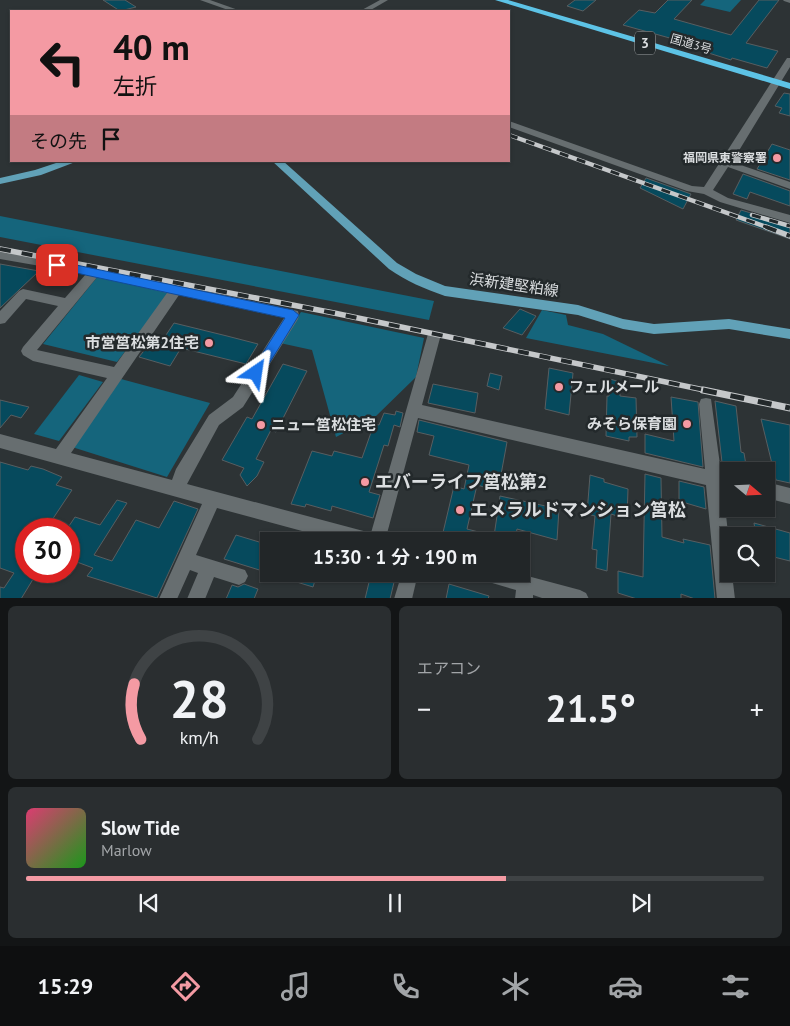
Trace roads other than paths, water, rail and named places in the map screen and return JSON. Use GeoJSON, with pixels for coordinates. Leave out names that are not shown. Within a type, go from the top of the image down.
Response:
{"type":"FeatureCollection","features":[{"type":"Feature","properties":{"kind":"highway","name":"国道3号"},"geometry":{"type":"LineString","coordinates":[[499,0],[790,86]]}},
{"type":"Feature","properties":{"kind":"main road"},"geometry":{"type":"LineString","coordinates":[[0,181],[30,175],[70,162]]}},
{"type":"Feature","properties":{"kind":"main road","name":"浜新建堅粕線"},"geometry":{"type":"LineString","coordinates":[[278,162],[393,266],[413,279],[434,288],[578,310],[624,324],[654,329],[668,330],[729,324],[790,334]]}},
{"type":"Feature","properties":{"kind":"street"},"geometry":{"type":"LineString","coordinates":[[203,0],[234,10]]}},
{"type":"Feature","properties":{"kind":"street"},"geometry":{"type":"LineString","coordinates":[[366,10],[385,0]]}},
{"type":"Feature","properties":{"kind":"street"},"geometry":{"type":"LineString","coordinates":[[786,0],[790,1]]}},
{"type":"Feature","properties":{"kind":"street"},"geometry":{"type":"LineString","coordinates":[[706,191],[711,187],[790,60]]}},
{"type":"Feature","properties":{"kind":"street"},"geometry":{"type":"LineString","coordinates":[[510,124],[691,188],[706,191],[724,200],[790,220]]}},
{"type":"Feature","properties":{"kind":"street"},"geometry":{"type":"LineString","coordinates":[[726,163],[790,186]]}},
{"type":"Feature","properties":{"kind":"street"},"geometry":{"type":"LineString","coordinates":[[0,255],[94,271],[293,315],[238,402],[214,420],[182,474],[177,488]]}},
{"type":"Feature","properties":{"kind":"street"},"geometry":{"type":"LineString","coordinates":[[94,271],[28,351],[33,355],[117,374]]}},
{"type":"Feature","properties":{"kind":"street"},"geometry":{"type":"LineString","coordinates":[[59,457],[176,290]]}},
{"type":"Feature","properties":{"kind":"street"},"geometry":{"type":"LineString","coordinates":[[0,319],[23,294],[68,303]]}},
{"type":"Feature","properties":{"kind":"street"},"geometry":{"type":"LineString","coordinates":[[379,532],[433,338]]}},
{"type":"Feature","properties":{"kind":"street"},"geometry":{"type":"LineString","coordinates":[[706,404],[720,475]]}},
{"type":"Feature","properties":{"kind":"street"},"geometry":{"type":"LineString","coordinates":[[413,410],[720,480]]}},
{"type":"Feature","properties":{"kind":"street"},"geometry":{"type":"LineString","coordinates":[[0,441],[335,532]]}},
{"type":"Feature","properties":{"kind":"street"},"geometry":{"type":"LineString","coordinates":[[775,492],[790,496]]}},
{"type":"Feature","properties":{"kind":"street"},"geometry":{"type":"LineString","coordinates":[[168,598],[212,499]]}},
{"type":"Feature","properties":{"kind":"street"},"geometry":{"type":"LineString","coordinates":[[723,518],[726,598]]}},
{"type":"Feature","properties":{"kind":"street"},"geometry":{"type":"LineString","coordinates":[[185,560],[239,576]]}},
{"type":"Feature","properties":{"kind":"street"},"geometry":{"type":"LineString","coordinates":[[196,598],[209,567]]}},
{"type":"Feature","properties":{"kind":"street"},"geometry":{"type":"LineString","coordinates":[[505,582],[524,591],[580,598]]}},
{"type":"Feature","properties":{"kind":"railway"},"geometry":{"type":"LineString","coordinates":[[510,135],[769,228]]}},
{"type":"Feature","properties":{"kind":"railway"},"geometry":{"type":"LineString","coordinates":[[752,215],[790,226]]}},
{"type":"Feature","properties":{"kind":"railway"},"geometry":{"type":"LineString","coordinates":[[766,227],[790,236]]}},
{"type":"Feature","properties":{"kind":"railway"},"geometry":{"type":"LineString","coordinates":[[0,249],[334,313],[709,391]]}},
{"type":"Feature","properties":{"kind":"railway"},"geometry":{"type":"LineString","coordinates":[[703,390],[790,408]]}},
{"type":"Feature","properties":{"kind":"place","name":"福岡県東警察署"},"geometry":{"type":"Point","coordinates":[777,158]}},
{"type":"Feature","properties":{"kind":"place","name":"市営筥松第2住宅"},"geometry":{"type":"Point","coordinates":[209,343]}},
{"type":"Feature","properties":{"kind":"place","name":"フェルメール"},"geometry":{"type":"Point","coordinates":[559,387]}},
{"type":"Feature","properties":{"kind":"place","name":"みそら保育園"},"geometry":{"type":"Point","coordinates":[687,424]}},
{"type":"Feature","properties":{"kind":"place","name":"ニュー筥松住宅"},"geometry":{"type":"Point","coordinates":[261,425]}},
{"type":"Feature","properties":{"kind":"place","name":"エバーライフ筥松第2"},"geometry":{"type":"Point","coordinates":[365,482]}},
{"type":"Feature","properties":{"kind":"place","name":"エメラルドマンション筥松"},"geometry":{"type":"Point","coordinates":[460,510]}}]}
